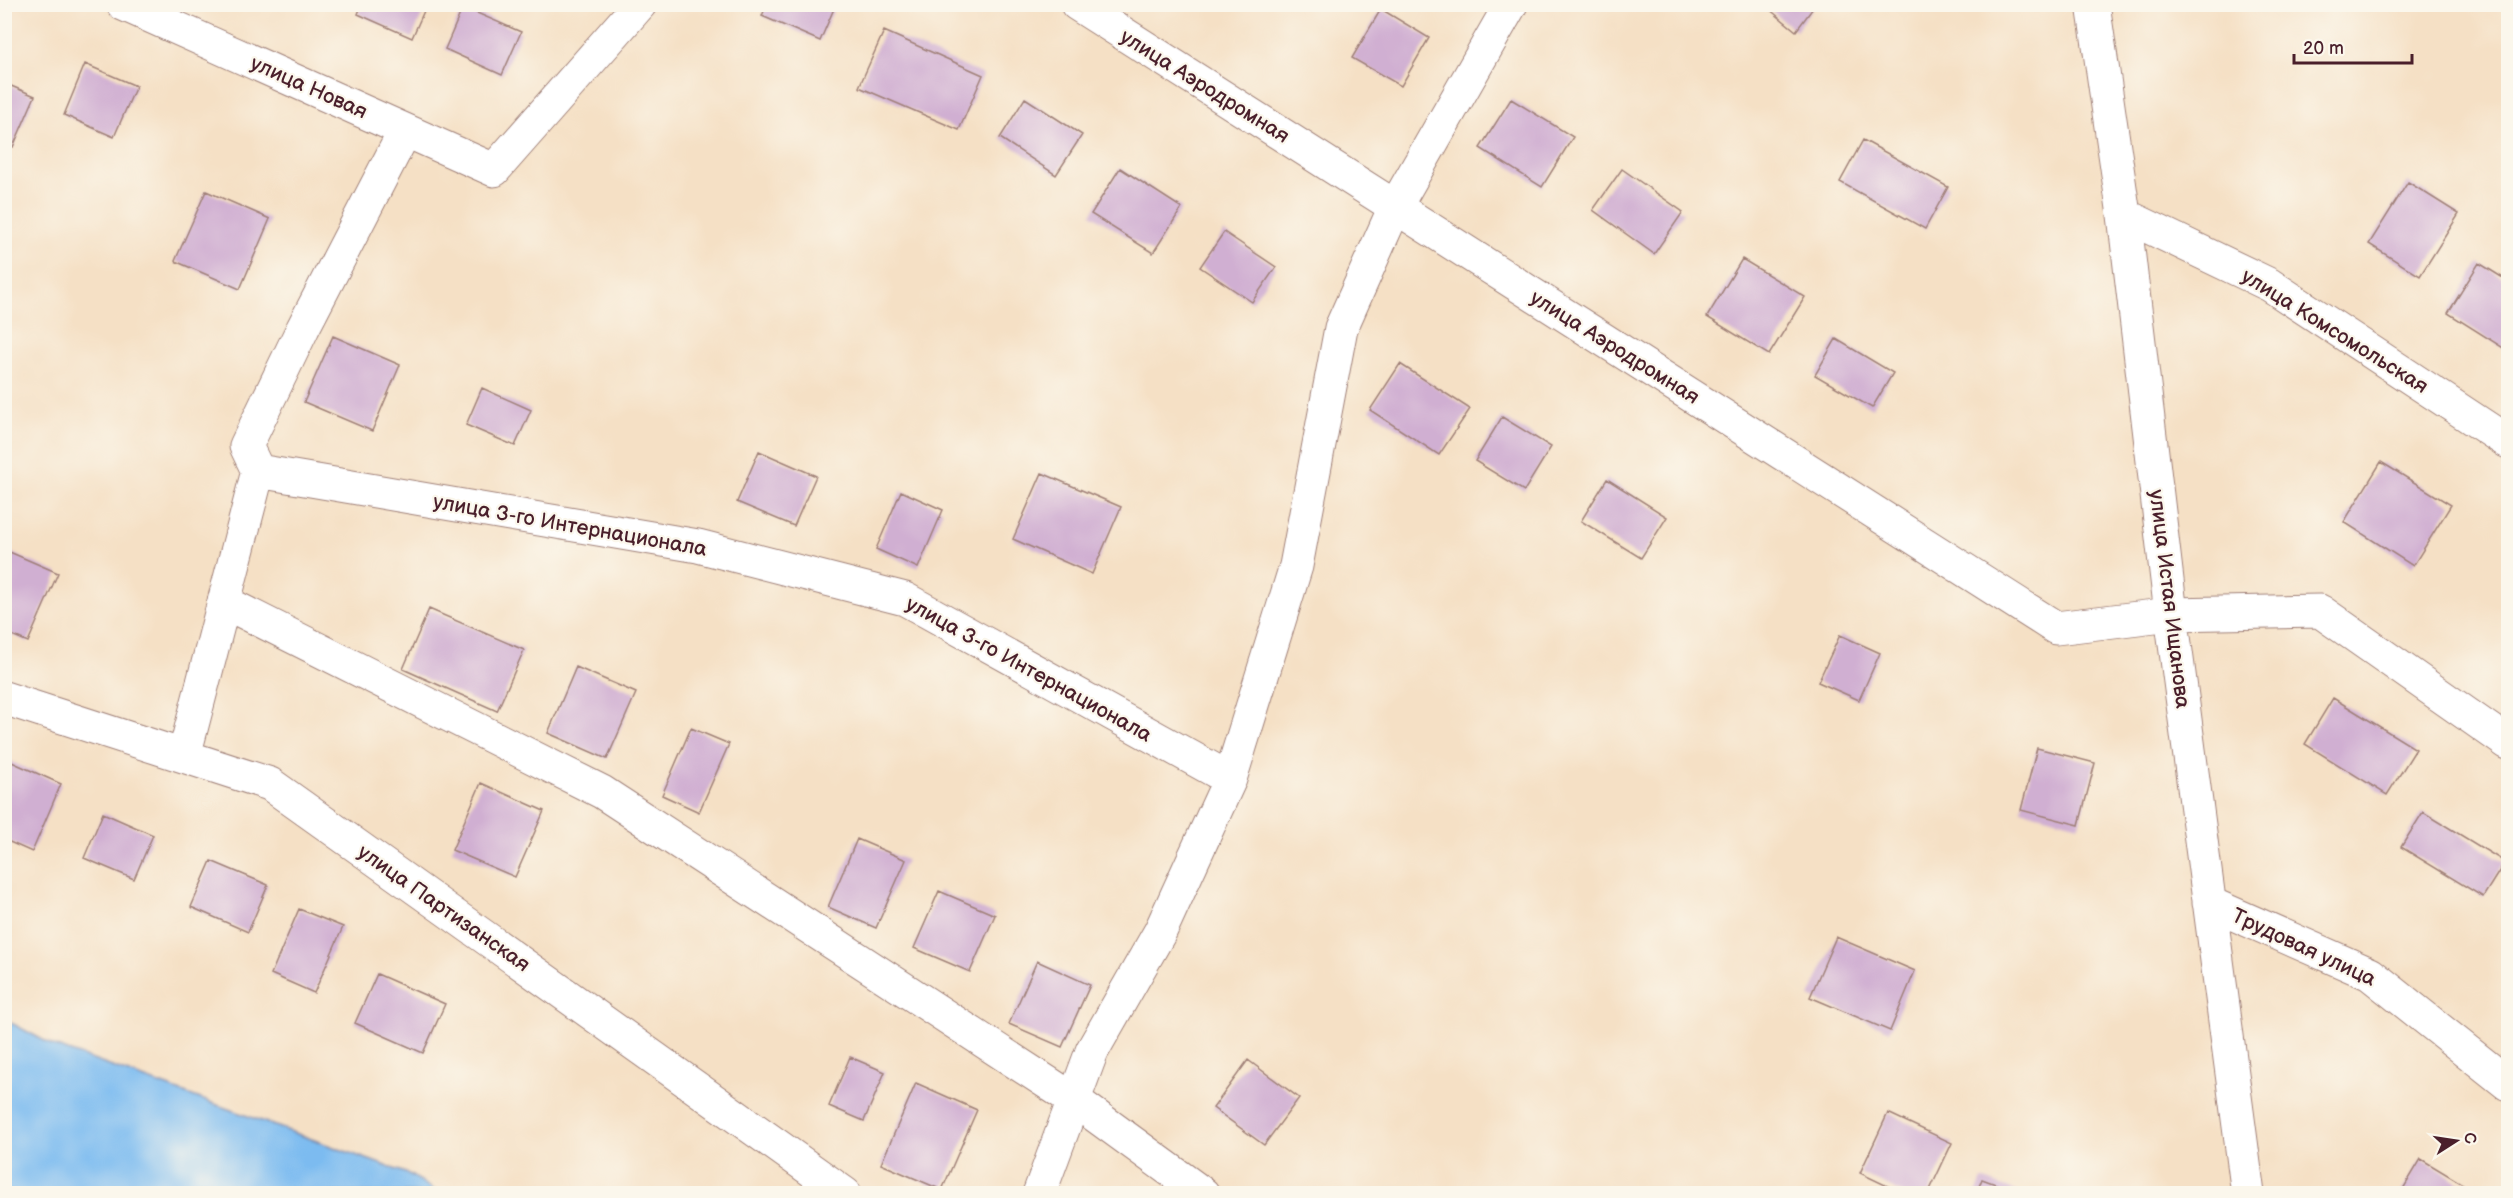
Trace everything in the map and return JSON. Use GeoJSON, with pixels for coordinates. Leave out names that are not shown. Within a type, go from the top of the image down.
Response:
{"type":"FeatureCollection","features":[{"type":"Feature","properties":{"kind":"street","name":"улица Новая"},"geometry":{"type":"LineString","coordinates":[[123,4],[494,170],[640,4]]}},
{"type":"Feature","properties":{"kind":"street","name":"улица Аэродромная"},"geometry":{"type":"LineString","coordinates":[[1077,4],[2056,628],[2171,614],[2320,611],[2508,743]]}},
{"type":"Feature","properties":{"kind":"street"},"geometry":{"type":"LineString","coordinates":[[1039,1194],[1092,1051],[1160,932],[1230,779],[1296,566],[1341,328],[1395,207],[1511,4]]}},
{"type":"Feature","properties":{"kind":"street","name":"улица Истая Ищанова"},"geometry":{"type":"LineString","coordinates":[[2092,4],[2124,215],[2171,614],[2248,1194]]}},
{"type":"Feature","properties":{"kind":"street"},"geometry":{"type":"LineString","coordinates":[[184,756],[258,471],[246,447],[303,328],[405,130]]}},
{"type":"Feature","properties":{"kind":"street","name":"улица Комсомольская"},"geometry":{"type":"LineString","coordinates":[[2124,215],[2270,285],[2508,442]]}},
{"type":"Feature","properties":{"kind":"street","name":"улица 3-го Интернационала"},"geometry":{"type":"LineString","coordinates":[[258,471],[698,546],[905,598],[1230,779]]}},
{"type":"Feature","properties":{"kind":"street"},"geometry":{"type":"LineString","coordinates":[[224,602],[602,792],[1074,1100],[1203,1194]]}},
{"type":"Feature","properties":{"kind":"street","name":"улица Партизанская"},"geometry":{"type":"LineString","coordinates":[[4,698],[270,784],[845,1194]]}},
{"type":"Feature","properties":{"kind":"street","name":"Трудовая улица"},"geometry":{"type":"LineString","coordinates":[[2209,903],[2370,974],[2508,1084]]}},
{"type":"Feature","properties":{"kind":"water"},"geometry":{"type":"Polygon","coordinates":[[[4,1019],[54,1046],[411,1175],[438,1193],[5,1193],[4,1019]]]}},
{"type":"Feature","properties":{"kind":"building"},"geometry":{"type":"Polygon","coordinates":[[[362,4],[427,4],[412,38],[358,14],[362,4]]]}},
{"type":"Feature","properties":{"kind":"building"},"geometry":{"type":"Polygon","coordinates":[[[767,4],[836,4],[820,41],[762,16],[767,4]]]}},
{"type":"Feature","properties":{"kind":"building"},"geometry":{"type":"Polygon","coordinates":[[[1763,4],[1816,4],[1796,31],[1763,4]]]}},
{"type":"Feature","properties":{"kind":"building"},"geometry":{"type":"Polygon","coordinates":[[[463,7],[521,32],[502,75],[445,49],[463,7]]]}},
{"type":"Feature","properties":{"kind":"building"},"geometry":{"type":"Polygon","coordinates":[[[1381,9],[1429,38],[1401,86],[1352,58],[1381,9]]]}},
{"type":"Feature","properties":{"kind":"building"},"geometry":{"type":"Polygon","coordinates":[[[884,31],[983,75],[959,130],[859,87],[884,31]]]}},
{"type":"Feature","properties":{"kind":"building"},"geometry":{"type":"Polygon","coordinates":[[[85,64],[136,86],[114,137],[64,115],[85,64]]]}},
{"type":"Feature","properties":{"kind":"building"},"geometry":{"type":"Polygon","coordinates":[[[4,83],[35,96],[13,147],[4,144],[4,83]]]}},
{"type":"Feature","properties":{"kind":"building"},"geometry":{"type":"Polygon","coordinates":[[[1025,98],[1082,135],[1056,175],[1000,138],[1025,98]]]}},
{"type":"Feature","properties":{"kind":"building"},"geometry":{"type":"Polygon","coordinates":[[[1511,99],[1573,137],[1542,187],[1480,148],[1511,99]]]}},
{"type":"Feature","properties":{"kind":"building"},"geometry":{"type":"Polygon","coordinates":[[[1863,140],[1948,187],[1925,229],[1840,182],[1863,140]]]}},
{"type":"Feature","properties":{"kind":"building"},"geometry":{"type":"Polygon","coordinates":[[[1120,168],[1182,208],[1153,253],[1091,214],[1120,168]]]}},
{"type":"Feature","properties":{"kind":"building"},"geometry":{"type":"Polygon","coordinates":[[[1622,169],[1683,212],[1654,254],[1593,210],[1622,169]]]}},
{"type":"Feature","properties":{"kind":"building"},"geometry":{"type":"Polygon","coordinates":[[[2408,182],[2459,214],[2420,276],[2369,244],[2408,182]]]}},
{"type":"Feature","properties":{"kind":"building"},"geometry":{"type":"Polygon","coordinates":[[[206,191],[270,219],[240,289],[175,261],[206,191]]]}},
{"type":"Feature","properties":{"kind":"building"},"geometry":{"type":"Polygon","coordinates":[[[1224,232],[1276,267],[1252,302],[1200,267],[1224,232]]]}},
{"type":"Feature","properties":{"kind":"building"},"geometry":{"type":"Polygon","coordinates":[[[1742,259],[1805,297],[1769,355],[1707,317],[1742,259]]]}},
{"type":"Feature","properties":{"kind":"building"},"geometry":{"type":"Polygon","coordinates":[[[2479,263],[2508,281],[2508,351],[2448,313],[2479,263]]]}},
{"type":"Feature","properties":{"kind":"building"},"geometry":{"type":"Polygon","coordinates":[[[333,336],[400,365],[372,431],[304,402],[333,336]]]}},
{"type":"Feature","properties":{"kind":"building"},"geometry":{"type":"Polygon","coordinates":[[[1836,339],[1893,373],[1872,408],[1815,375],[1836,339]]]}},
{"type":"Feature","properties":{"kind":"building"},"geometry":{"type":"Polygon","coordinates":[[[1400,364],[1470,409],[1439,455],[1370,410],[1400,364]]]}},
{"type":"Feature","properties":{"kind":"building"},"geometry":{"type":"Polygon","coordinates":[[[482,388],[531,410],[515,446],[466,425],[482,388]]]}},
{"type":"Feature","properties":{"kind":"building"},"geometry":{"type":"Polygon","coordinates":[[[1502,417],[1551,447],[1524,491],[1475,461],[1502,417]]]}},
{"type":"Feature","properties":{"kind":"building"},"geometry":{"type":"Polygon","coordinates":[[[759,451],[816,476],[794,526],[737,502],[759,451]]]}},
{"type":"Feature","properties":{"kind":"building"},"geometry":{"type":"Polygon","coordinates":[[[2381,462],[2451,505],[2413,566],[2344,522],[2381,462]]]}},
{"type":"Feature","properties":{"kind":"building"},"geometry":{"type":"Polygon","coordinates":[[[1042,473],[1121,507],[1092,574],[1013,539],[1042,473]]]}},
{"type":"Feature","properties":{"kind":"building"},"geometry":{"type":"Polygon","coordinates":[[[1607,479],[1667,517],[1641,558],[1581,521],[1607,479]]]}},
{"type":"Feature","properties":{"kind":"building"},"geometry":{"type":"Polygon","coordinates":[[[901,491],[943,510],[918,568],[876,549],[901,491]]]}},
{"type":"Feature","properties":{"kind":"building"},"geometry":{"type":"Polygon","coordinates":[[[5,550],[58,573],[28,642],[5,632],[5,550]]]}},
{"type":"Feature","properties":{"kind":"building"},"geometry":{"type":"Polygon","coordinates":[[[429,609],[524,650],[497,711],[403,669],[429,609]]]}},
{"type":"Feature","properties":{"kind":"building"},"geometry":{"type":"Polygon","coordinates":[[[1840,635],[1880,653],[1859,700],[1818,682],[1840,635]]]}},
{"type":"Feature","properties":{"kind":"building"},"geometry":{"type":"Polygon","coordinates":[[[576,667],[636,693],[607,759],[548,733],[576,667]]]}},
{"type":"Feature","properties":{"kind":"building"},"geometry":{"type":"Polygon","coordinates":[[[2333,698],[2416,749],[2387,795],[2305,744],[2333,698]]]}},
{"type":"Feature","properties":{"kind":"building"},"geometry":{"type":"Polygon","coordinates":[[[691,728],[729,744],[699,812],[662,795],[691,728]]]}},
{"type":"Feature","properties":{"kind":"building"},"geometry":{"type":"Polygon","coordinates":[[[2037,748],[2095,763],[2079,825],[2021,810],[2037,748]]]}},
{"type":"Feature","properties":{"kind":"building"},"geometry":{"type":"Polygon","coordinates":[[[5,759],[61,784],[32,852],[5,840],[5,759]]]}},
{"type":"Feature","properties":{"kind":"building"},"geometry":{"type":"Polygon","coordinates":[[[481,783],[544,811],[515,877],[452,850],[481,783]]]}},
{"type":"Feature","properties":{"kind":"building"},"geometry":{"type":"Polygon","coordinates":[[[2423,812],[2505,862],[2483,897],[2401,847],[2423,812]]]}},
{"type":"Feature","properties":{"kind":"building"},"geometry":{"type":"Polygon","coordinates":[[[103,813],[153,835],[134,879],[84,858],[103,813]]]}},
{"type":"Feature","properties":{"kind":"building"},"geometry":{"type":"Polygon","coordinates":[[[857,839],[906,860],[876,928],[828,907],[857,839]]]}},
{"type":"Feature","properties":{"kind":"building"},"geometry":{"type":"Polygon","coordinates":[[[211,861],[268,885],[248,932],[191,907],[211,861]]]}},
{"type":"Feature","properties":{"kind":"building"},"geometry":{"type":"Polygon","coordinates":[[[939,891],[995,915],[970,972],[914,948],[939,891]]]}},
{"type":"Feature","properties":{"kind":"building"},"geometry":{"type":"Polygon","coordinates":[[[299,909],[343,927],[314,993],[271,974],[299,909]]]}},
{"type":"Feature","properties":{"kind":"building"},"geometry":{"type":"Polygon","coordinates":[[[1836,937],[1915,971],[1890,1031],[1810,997],[1836,937]]]}},
{"type":"Feature","properties":{"kind":"building"},"geometry":{"type":"Polygon","coordinates":[[[1037,961],[1090,985],[1062,1047],[1009,1024],[1037,961]]]}},
{"type":"Feature","properties":{"kind":"building"},"geometry":{"type":"Polygon","coordinates":[[[377,974],[445,1004],[423,1053],[355,1023],[377,974]]]}},
{"type":"Feature","properties":{"kind":"building"},"geometry":{"type":"Polygon","coordinates":[[[850,1057],[885,1072],[864,1121],[829,1106],[850,1057]]]}},
{"type":"Feature","properties":{"kind":"building"},"geometry":{"type":"Polygon","coordinates":[[[1248,1060],[1299,1098],[1264,1145],[1213,1108],[1248,1060]]]}},
{"type":"Feature","properties":{"kind":"building"},"geometry":{"type":"Polygon","coordinates":[[[916,1083],[977,1110],[942,1190],[881,1164],[916,1083]]]}},
{"type":"Feature","properties":{"kind":"building"},"geometry":{"type":"Polygon","coordinates":[[[1888,1113],[1952,1143],[1928,1194],[1904,1194],[1860,1173],[1888,1113]]]}},
{"type":"Feature","properties":{"kind":"building"},"geometry":{"type":"Polygon","coordinates":[[[2421,1159],[2471,1189],[2468,1194],[2400,1194],[2421,1159]]]}},
{"type":"Feature","properties":{"kind":"building"},"geometry":{"type":"Polygon","coordinates":[[[1982,1179],[2020,1193],[2020,1194],[1976,1194],[1982,1179]]]}}]}
